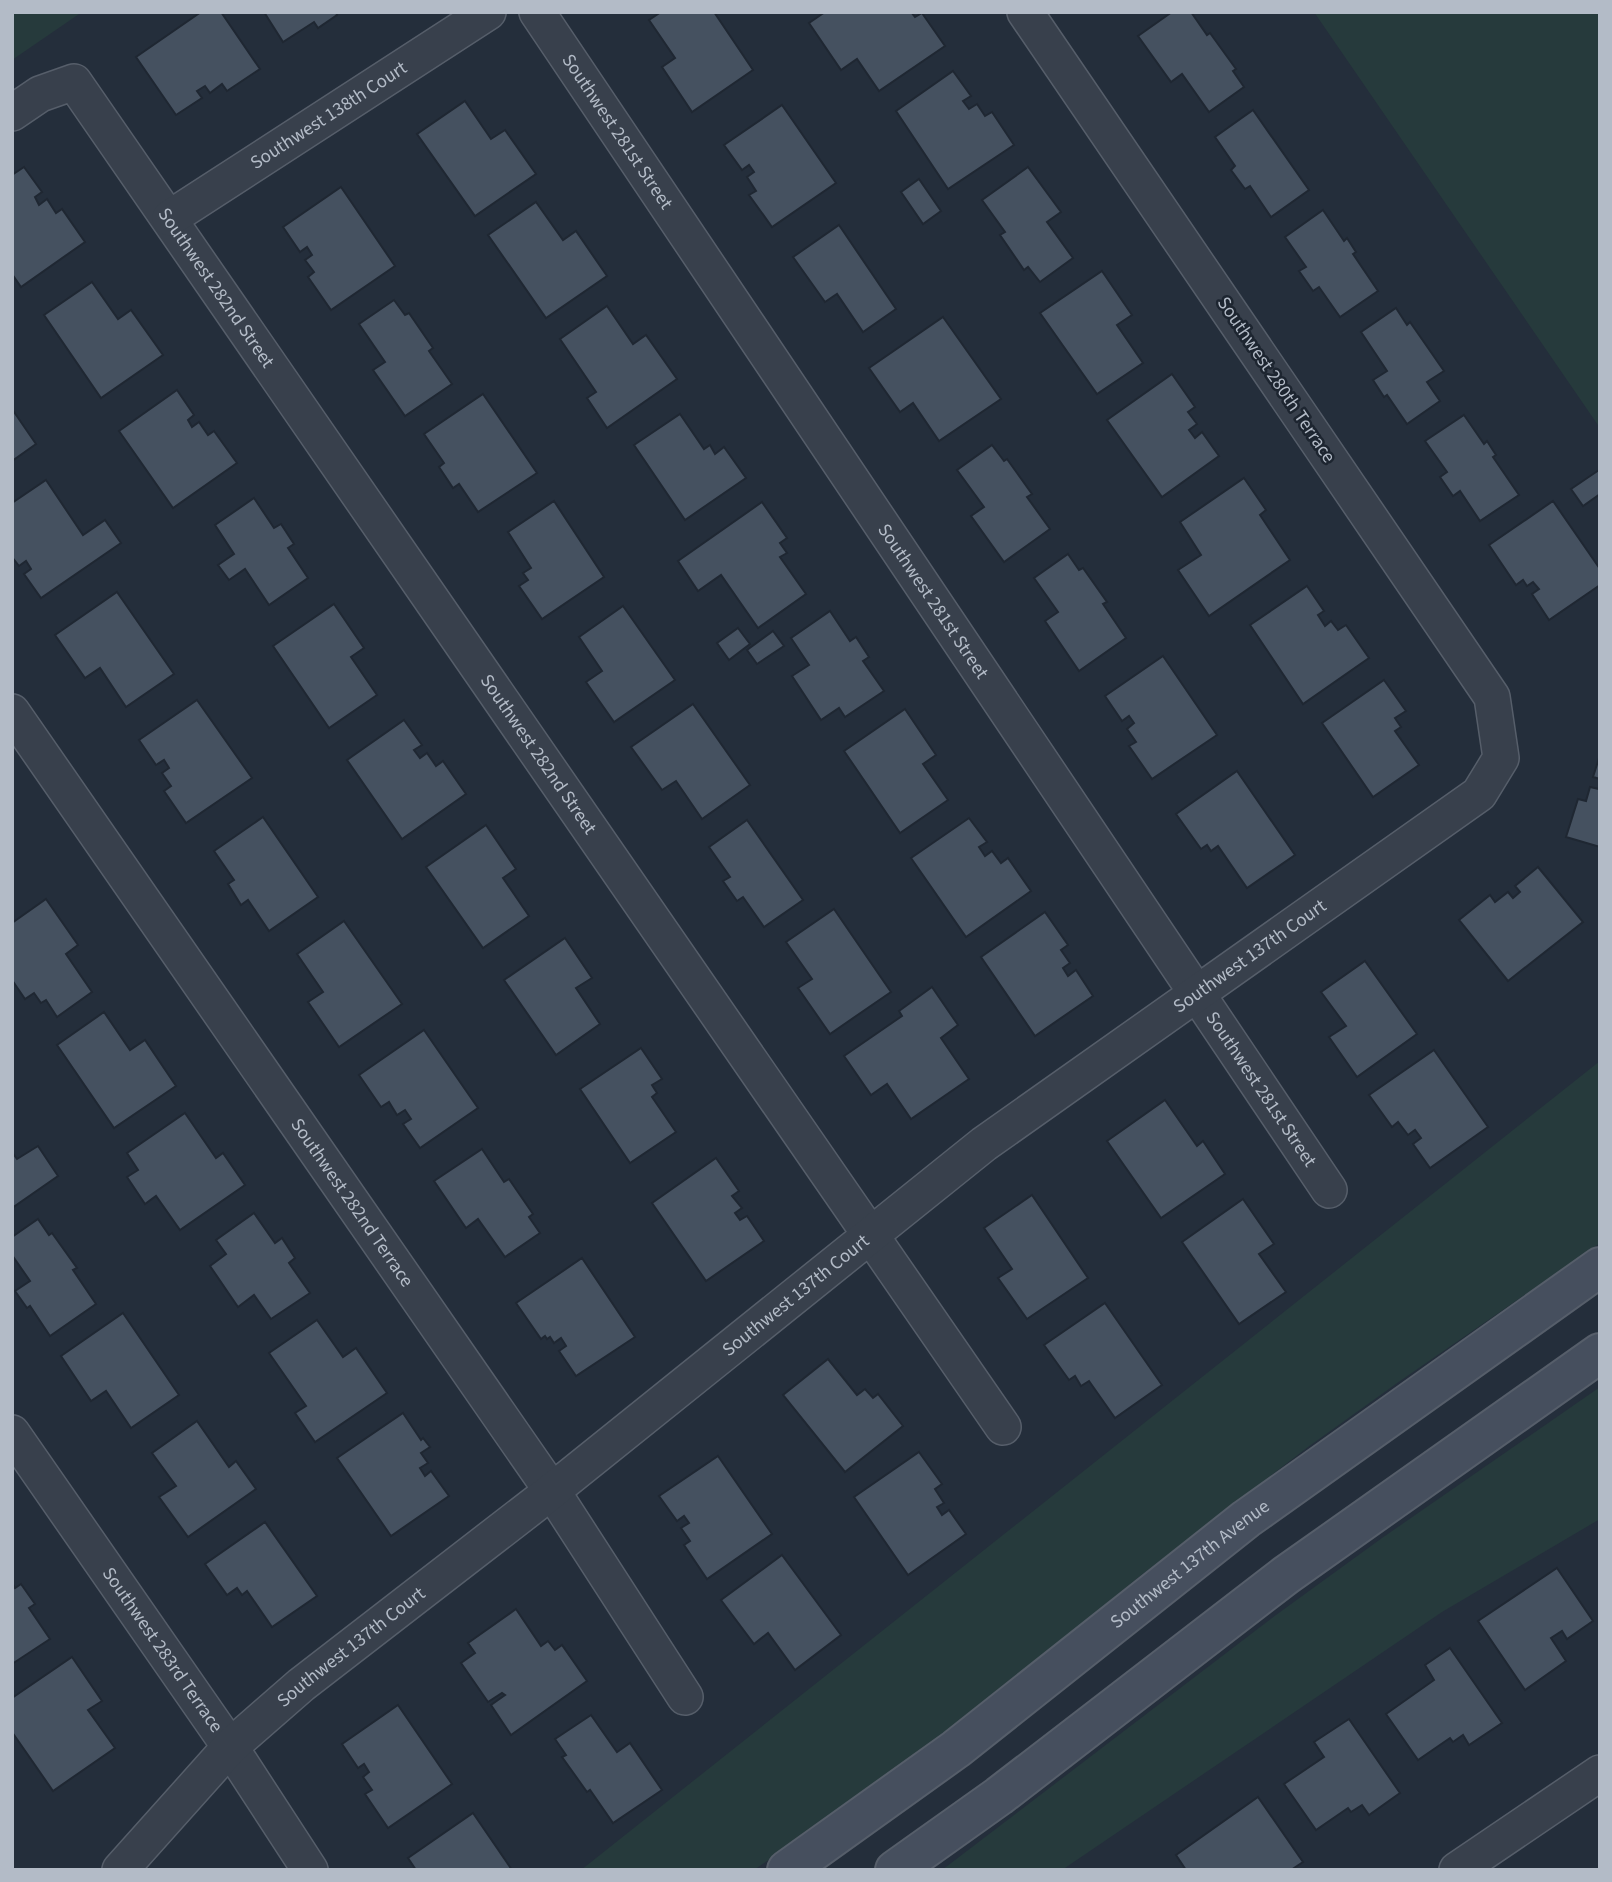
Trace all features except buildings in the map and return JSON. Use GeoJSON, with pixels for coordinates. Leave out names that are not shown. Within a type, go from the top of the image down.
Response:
{"type":"FeatureCollection","features":[{"type":"Feature","properties":{"kind":"main road","name":"Southwest 137th Avenue"},"geometry":{"type":"LineString","coordinates":[[787,1870],[956,1749],[1246,1519],[1600,1267]]}},
{"type":"Feature","properties":{"kind":"main road"},"geometry":{"type":"LineString","coordinates":[[895,1870],[999,1797],[1286,1575],[1600,1353]]}},
{"type":"Feature","properties":{"kind":"street","name":"Southwest 138th Court"},"geometry":{"type":"LineString","coordinates":[[170,218],[488,12]]}},
{"type":"Feature","properties":{"kind":"street","name":"Southwest 281st Street"},"geometry":{"type":"LineString","coordinates":[[537,12],[1329,1190]]}},
{"type":"Feature","properties":{"kind":"street","name":"Southwest 280th Terrace"},"geometry":{"type":"LineString","coordinates":[[1025,12],[1492,697],[1501,758]]}},
{"type":"Feature","properties":{"kind":"street","name":"Southwest 282nd Street"},"geometry":{"type":"LineString","coordinates":[[12,113],[40,94],[74,82],[1003,1427]]}},
{"type":"Feature","properties":{"kind":"street","name":"Southwest 282nd Terrace"},"geometry":{"type":"LineString","coordinates":[[12,712],[552,1491],[685,1698]]}},
{"type":"Feature","properties":{"kind":"street","name":"Southwest 137th Court"},"geometry":{"type":"LineString","coordinates":[[120,1870],[230,1747],[301,1685],[552,1491],[984,1144],[1479,794],[1501,758]]}},
{"type":"Feature","properties":{"kind":"street","name":"Southwest 283rd Terrace"},"geometry":{"type":"LineString","coordinates":[[12,1433],[230,1747],[310,1870]]}},
{"type":"Feature","properties":{"kind":"street"},"geometry":{"type":"LineString","coordinates":[[1457,1870],[1600,1773]]}},
{"type":"Feature","properties":{"kind":"green space"},"geometry":{"type":"Polygon","coordinates":[[[12,12],[82,12],[12,60],[12,12]]]}},
{"type":"Feature","properties":{"kind":"green space"},"geometry":{"type":"Polygon","coordinates":[[[1314,12],[1600,12],[1600,428],[1314,12]]]}},
{"type":"Feature","properties":{"kind":"green space"},"geometry":{"type":"Polygon","coordinates":[[[1600,1061],[1600,1243],[1308,1447],[1139,1577],[980,1707],[860,1797],[754,1870],[581,1870],[1600,1061]]]}},
{"type":"Feature","properties":{"kind":"green space"},"geometry":{"type":"Polygon","coordinates":[[[1600,1387],[1600,1519],[1442,1612],[1062,1870],[942,1870],[1276,1615],[1600,1387]]]}}]}
